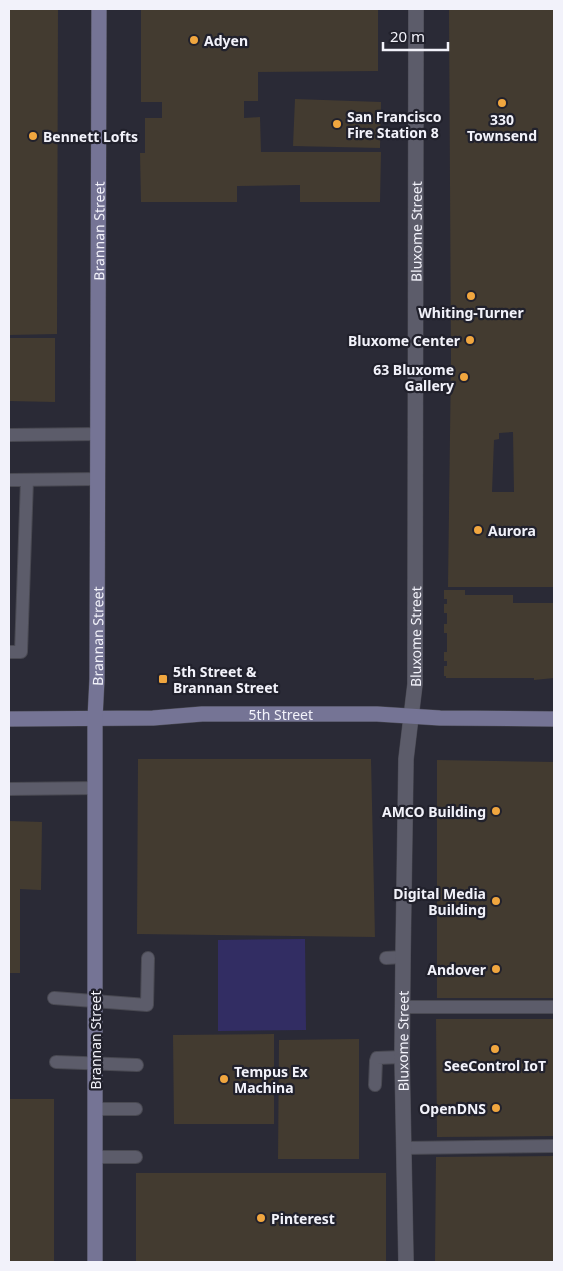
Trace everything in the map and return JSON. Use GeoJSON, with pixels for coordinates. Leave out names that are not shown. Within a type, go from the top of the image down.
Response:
{"type":"FeatureCollection","features":[{"type":"Feature","properties":{"kind":"main road","name":"Brannan Street"},"geometry":{"type":"LineString","coordinates":[[95,1262],[95,718],[98,479],[99,9]]}},
{"type":"Feature","properties":{"kind":"main road","name":"5th Street"},"geometry":{"type":"LineString","coordinates":[[9,719],[153,718],[202,714],[377,714],[440,718],[554,719]]}},
{"type":"Feature","properties":{"kind":"street","name":"Bluxome Street"},"geometry":{"type":"LineString","coordinates":[[406,1262],[402,1007],[406,759],[415,684],[416,9]]}},
{"type":"Feature","properties":{"kind":"lane"},"geometry":{"type":"LineString","coordinates":[[9,434],[98,434]]}},
{"type":"Feature","properties":{"kind":"lane"},"geometry":{"type":"LineString","coordinates":[[9,480],[98,479]]}},
{"type":"Feature","properties":{"kind":"lane"},"geometry":{"type":"LineString","coordinates":[[9,652],[21,652],[28,480]]}},
{"type":"Feature","properties":{"kind":"lane"},"geometry":{"type":"LineString","coordinates":[[9,788],[96,788]]}},
{"type":"Feature","properties":{"kind":"lane"},"geometry":{"type":"LineString","coordinates":[[54,998],[147,1005],[148,958]]}},
{"type":"Feature","properties":{"kind":"lane"},"geometry":{"type":"LineString","coordinates":[[386,958],[403,958]]}},
{"type":"Feature","properties":{"kind":"lane"},"geometry":{"type":"LineString","coordinates":[[402,1007],[554,1006]]}},
{"type":"Feature","properties":{"kind":"lane"},"geometry":{"type":"LineString","coordinates":[[376,1086],[377,1058],[402,1057]]}},
{"type":"Feature","properties":{"kind":"lane"},"geometry":{"type":"LineString","coordinates":[[56,1062],[137,1066]]}},
{"type":"Feature","properties":{"kind":"lane"},"geometry":{"type":"LineString","coordinates":[[95,1109],[136,1109]]}},
{"type":"Feature","properties":{"kind":"lane"},"geometry":{"type":"LineString","coordinates":[[405,1148],[554,1146]]}},
{"type":"Feature","properties":{"kind":"lane"},"geometry":{"type":"LineString","coordinates":[[95,1157],[136,1156]]}},
{"type":"Feature","properties":{"kind":"shaded area"},"geometry":{"type":"Polygon","coordinates":[[[305,939],[306,1030],[218,1031],[218,940],[305,939]]]}},
{"type":"Feature","properties":{"kind":"building","name":"Bennett Lofts"},"geometry":{"type":"Polygon","coordinates":[[[9,9],[58,9],[57,334],[9,335],[9,9]]]}},
{"type":"Feature","properties":{"kind":"building"},"geometry":{"type":"Polygon","coordinates":[[[141,9],[378,9],[378,71],[258,72],[258,101],[244,101],[244,118],[260,117],[261,152],[381,152],[380,202],[300,202],[300,185],[237,186],[237,202],[141,202],[140,153],[145,153],[145,118],[162,118],[162,102],[141,102],[141,9]]]}},
{"type":"Feature","properties":{"kind":"building"},"geometry":{"type":"Polygon","coordinates":[[[449,9],[554,9],[554,587],[448,587],[451,359],[449,9]],[[513,432],[499,433],[499,439],[494,440],[492,492],[514,492],[513,432]]]}},
{"type":"Feature","properties":{"kind":"building","name":"San Francisco Fire Station 8"},"geometry":{"type":"Polygon","coordinates":[[[295,99],[381,102],[380,148],[293,146],[295,99]]]}},
{"type":"Feature","properties":{"kind":"building"},"geometry":{"type":"Polygon","coordinates":[[[9,338],[55,338],[55,402],[9,401],[9,338]]]}},
{"type":"Feature","properties":{"kind":"building"},"geometry":{"type":"Polygon","coordinates":[[[444,590],[465,590],[465,595],[513,595],[513,603],[554,603],[554,678],[534,680],[534,678],[446,678],[444,676],[444,666],[447,666],[447,661],[444,661],[444,652],[447,652],[447,633],[444,633],[444,624],[447,624],[447,613],[444,613],[444,604],[447,604],[447,599],[444,599],[444,590]]]}},
{"type":"Feature","properties":{"kind":"building"},"geometry":{"type":"Polygon","coordinates":[[[138,759],[371,759],[375,937],[137,934],[138,759]]]}},
{"type":"Feature","properties":{"kind":"building"},"geometry":{"type":"Polygon","coordinates":[[[437,760],[554,762],[554,998],[437,998],[437,760]]]}},
{"type":"Feature","properties":{"kind":"building"},"geometry":{"type":"Polygon","coordinates":[[[9,821],[42,822],[41,890],[20,889],[20,973],[9,973],[9,821]]]}},
{"type":"Feature","properties":{"kind":"building"},"geometry":{"type":"Polygon","coordinates":[[[436,1019],[554,1019],[554,1136],[437,1137],[436,1019]]]}},
{"type":"Feature","properties":{"kind":"building","name":"Tempus Ex Machina"},"geometry":{"type":"Polygon","coordinates":[[[274,1034],[274,1124],[174,1124],[173,1035],[274,1034]]]}},
{"type":"Feature","properties":{"kind":"building"},"geometry":{"type":"Polygon","coordinates":[[[359,1039],[359,1159],[278,1159],[279,1040],[359,1039]]]}},
{"type":"Feature","properties":{"kind":"building"},"geometry":{"type":"Polygon","coordinates":[[[9,1099],[54,1099],[54,1262],[9,1262],[9,1099]]]}},
{"type":"Feature","properties":{"kind":"building"},"geometry":{"type":"Polygon","coordinates":[[[554,1156],[554,1262],[435,1262],[436,1157],[554,1156]]]}},
{"type":"Feature","properties":{"kind":"building","name":"Pinterest"},"geometry":{"type":"Polygon","coordinates":[[[136,1173],[386,1173],[386,1262],[136,1262],[136,1173]]]}},
{"type":"Feature","properties":{"kind":"place","name":"Adyen"},"geometry":{"type":"Point","coordinates":[194,40]}},
{"type":"Feature","properties":{"kind":"place","name":"330 Townsend"},"geometry":{"type":"Point","coordinates":[502,103]}},
{"type":"Feature","properties":{"kind":"place","name":"San Francisco Fire Station 8"},"geometry":{"type":"Point","coordinates":[337,124]}},
{"type":"Feature","properties":{"kind":"place","name":"Bennett Lofts"},"geometry":{"type":"Point","coordinates":[33,136]}},
{"type":"Feature","properties":{"kind":"place","name":"Whiting-Turner"},"geometry":{"type":"Point","coordinates":[471,296]}},
{"type":"Feature","properties":{"kind":"place","name":"Bluxome Center"},"geometry":{"type":"Point","coordinates":[470,340]}},
{"type":"Feature","properties":{"kind":"place","name":"63 Bluxome Gallery"},"geometry":{"type":"Point","coordinates":[464,377]}},
{"type":"Feature","properties":{"kind":"place","name":"Aurora"},"geometry":{"type":"Point","coordinates":[478,530]}},
{"type":"Feature","properties":{"kind":"place","name":"5th Street & Brannan Street"},"geometry":{"type":"Point","coordinates":[163,679]}},
{"type":"Feature","properties":{"kind":"place","name":"AMCO Building"},"geometry":{"type":"Point","coordinates":[496,811]}},
{"type":"Feature","properties":{"kind":"place","name":"Digital Media Building"},"geometry":{"type":"Point","coordinates":[496,901]}},
{"type":"Feature","properties":{"kind":"place","name":"Andover"},"geometry":{"type":"Point","coordinates":[496,969]}},
{"type":"Feature","properties":{"kind":"place","name":"SeeControl IoT"},"geometry":{"type":"Point","coordinates":[495,1049]}},
{"type":"Feature","properties":{"kind":"place","name":"Tempus Ex Machina"},"geometry":{"type":"Point","coordinates":[224,1079]}},
{"type":"Feature","properties":{"kind":"place","name":"OpenDNS"},"geometry":{"type":"Point","coordinates":[496,1108]}},
{"type":"Feature","properties":{"kind":"place","name":"Pinterest"},"geometry":{"type":"Point","coordinates":[261,1218]}}]}
